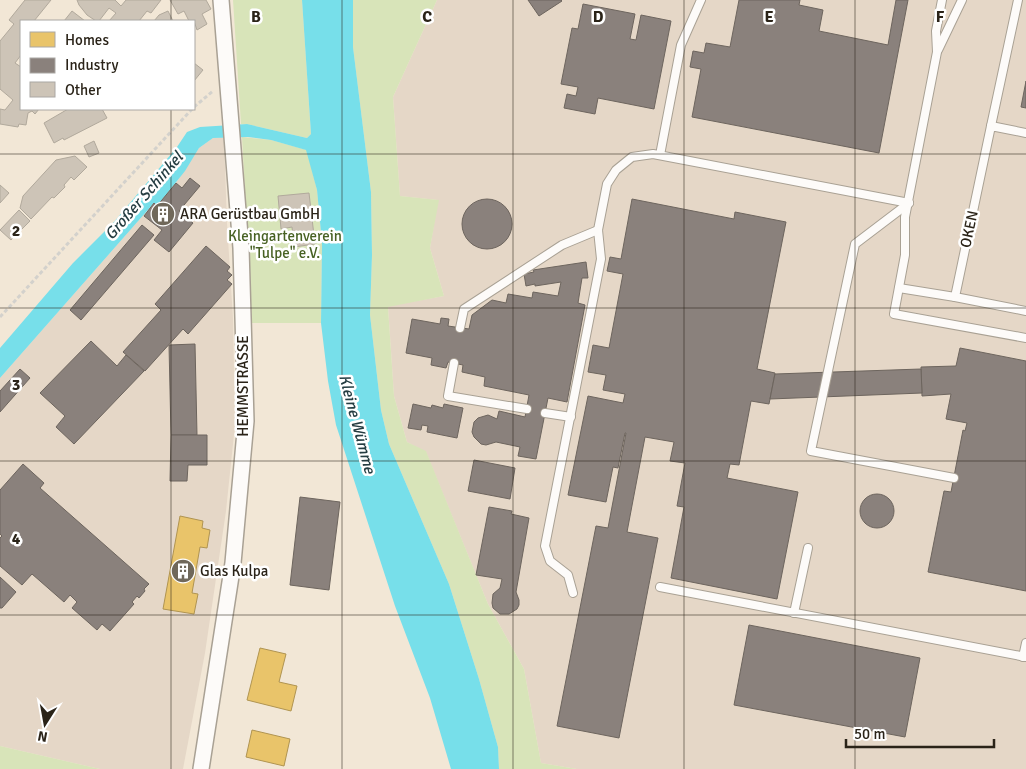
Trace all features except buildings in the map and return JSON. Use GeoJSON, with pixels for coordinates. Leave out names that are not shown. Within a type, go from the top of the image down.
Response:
{"type":"FeatureCollection","features":[{"type":"Feature","properties":{"kind":"street","name":"HEMMSTRASSE"},"geometry":{"type":"LineString","coordinates":[[201,769],[233,563],[246,420],[241,248],[221,0]]}},
{"type":"Feature","properties":{"kind":"lane"},"geometry":{"type":"LineString","coordinates":[[660,155],[681,45],[700,0]]}},
{"type":"Feature","properties":{"kind":"lane"},"geometry":{"type":"LineString","coordinates":[[942,0],[936,31],[937,52],[905,217],[905,255],[894,314],[1026,338]]}},
{"type":"Feature","properties":{"kind":"lane"},"geometry":{"type":"LineString","coordinates":[[937,52],[962,0]]}},
{"type":"Feature","properties":{"kind":"lane","name":"OKEN"},"geometry":{"type":"LineString","coordinates":[[955,297],[1018,0]]}},
{"type":"Feature","properties":{"kind":"lane"},"geometry":{"type":"LineString","coordinates":[[991,126],[1026,133]]}},
{"type":"Feature","properties":{"kind":"lane"},"geometry":{"type":"LineString","coordinates":[[573,593],[568,574],[550,561],[545,546],[602,259],[598,230],[608,184],[616,170],[632,157],[653,154],[909,203]]}},
{"type":"Feature","properties":{"kind":"lane"},"geometry":{"type":"LineString","coordinates":[[909,203],[855,244],[811,451],[954,478]]}},
{"type":"Feature","properties":{"kind":"lane"},"geometry":{"type":"LineString","coordinates":[[460,328],[464,309],[562,245],[598,230]]}},
{"type":"Feature","properties":{"kind":"lane"},"geometry":{"type":"LineString","coordinates":[[899,288],[1026,311]]}},
{"type":"Feature","properties":{"kind":"lane"},"geometry":{"type":"LineString","coordinates":[[454,363],[448,396],[527,410]]}},
{"type":"Feature","properties":{"kind":"lane"},"geometry":{"type":"LineString","coordinates":[[545,413],[571,417]]}},
{"type":"Feature","properties":{"kind":"lane"},"geometry":{"type":"LineString","coordinates":[[794,613],[808,548]]}},
{"type":"Feature","properties":{"kind":"lane"},"geometry":{"type":"LineString","coordinates":[[660,587],[1024,657],[1026,643]]}},
{"type":"Feature","properties":{"kind":"path"},"geometry":{"type":"LineString","coordinates":[[0,317],[191,110]]}},
{"type":"Feature","properties":{"kind":"shaded area"},"geometry":{"type":"Polygon","coordinates":[[[437,0],[1026,0],[1026,769],[577,769],[541,763],[524,669],[488,604],[426,452],[407,442],[394,396],[388,306],[444,296],[430,248],[438,200],[400,196],[393,97],[437,0]]]}},
{"type":"Feature","properties":{"kind":"shaded area"},"geometry":{"type":"Polygon","coordinates":[[[224,137],[233,318],[235,425],[226,511],[205,653],[183,769],[100,769],[0,746],[0,378],[154,203],[176,183],[199,148],[213,138],[224,137]]]}},
{"type":"Feature","properties":{"kind":"green space"},"geometry":{"type":"Polygon","coordinates":[[[233,0],[302,0],[311,134],[307,138],[241,124],[233,0]]]}},
{"type":"Feature","properties":{"kind":"green space"},"geometry":{"type":"Polygon","coordinates":[[[353,0],[437,0],[393,97],[400,196],[439,200],[430,248],[444,296],[388,307],[394,396],[407,442],[426,451],[488,604],[524,669],[541,763],[577,769],[499,769],[498,747],[449,584],[389,444],[381,410],[370,315],[372,255],[371,192],[353,47],[353,0]]]}},
{"type":"Feature","properties":{"kind":"green space","name":"Kleingartenverein \"Tulpe\" e.V."},"geometry":{"type":"Polygon","coordinates":[[[242,137],[271,140],[307,150],[317,190],[322,243],[321,323],[252,323],[242,137]]]}},
{"type":"Feature","properties":{"kind":"green space"},"geometry":{"type":"Polygon","coordinates":[[[0,746],[100,769],[0,769],[0,746]]]}},
{"type":"Feature","properties":{"kind":"water"},"geometry":{"type":"Polygon","coordinates":[[[302,0],[353,0],[353,47],[371,192],[372,255],[370,315],[381,410],[389,444],[449,584],[498,747],[499,769],[451,769],[430,698],[395,606],[336,425],[328,381],[321,323],[322,243],[317,190],[306,150],[271,140],[248,137],[213,138],[199,148],[185,171],[157,206],[154,203],[0,378],[0,348],[73,263],[114,222],[177,147],[187,132],[200,127],[247,124],[307,138],[311,134],[302,0]]]}},
{"type":"Feature","properties":{"kind":"place","name":"ARA Gerüstbau GmbH"},"geometry":{"type":"Point","coordinates":[163,214]}},
{"type":"Feature","properties":{"kind":"place","name":"Glas Kulpa"},"geometry":{"type":"Point","coordinates":[183,571]}},
{"type":"Feature","properties":{"kind":"water label","name":"Großer Schinkel"},"geometry":{"type":"Point","coordinates":[144,196]}},
{"type":"Feature","properties":{"kind":"water label","name":"Kleine Wümme"},"geometry":{"type":"Point","coordinates":[357,424]}}]}
